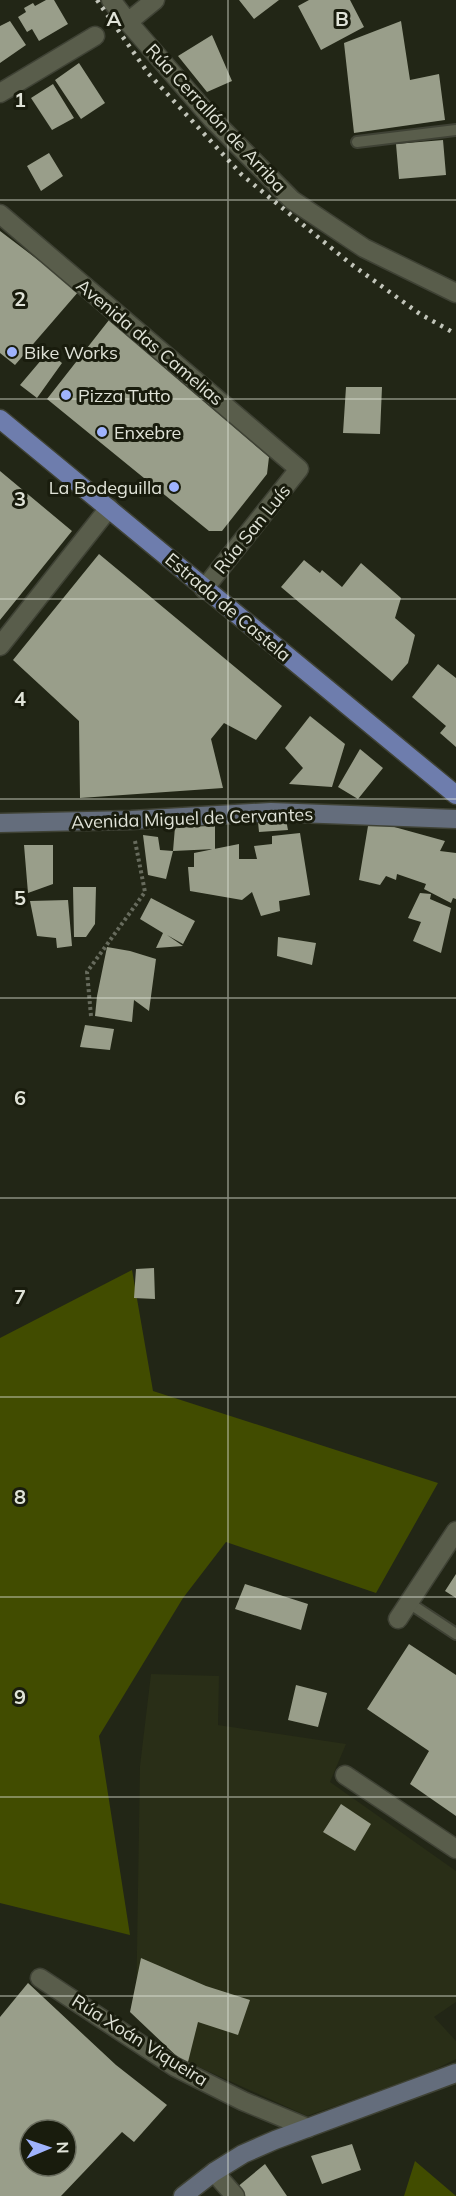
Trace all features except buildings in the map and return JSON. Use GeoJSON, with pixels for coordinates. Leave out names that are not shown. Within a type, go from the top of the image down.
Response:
{"type":"FeatureCollection","features":[{"type":"Feature","properties":{"kind":"main road","name":"Estrada de Castela"},"geometry":{"type":"LineString","coordinates":[[1,422],[110,508],[456,795]]}},
{"type":"Feature","properties":{"kind":"street","name":"Rúa Cerrallón de Arriba"},"geometry":{"type":"LineString","coordinates":[[111,0],[212,119],[292,200],[364,248],[456,293]]}},
{"type":"Feature","properties":{"kind":"street"},"geometry":{"type":"LineString","coordinates":[[128,22],[155,0]]}},
{"type":"Feature","properties":{"kind":"street"},"geometry":{"type":"LineString","coordinates":[[0,93],[95,36]]}},
{"type":"Feature","properties":{"kind":"street","name":"Avenida das Camelias"},"geometry":{"type":"LineString","coordinates":[[0,214],[299,469]]}},
{"type":"Feature","properties":{"kind":"street","name":"Rúa San Luís"},"geometry":{"type":"LineString","coordinates":[[204,588],[299,469]]}},
{"type":"Feature","properties":{"kind":"street"},"geometry":{"type":"LineString","coordinates":[[0,646],[110,508]]}},
{"type":"Feature","properties":{"kind":"street","name":"Avenida Miguel de Cervantes"},"geometry":{"type":"LineString","coordinates":[[0,823],[131,820],[271,812],[456,819]]}},
{"type":"Feature","properties":{"kind":"street"},"geometry":{"type":"LineString","coordinates":[[398,1619],[456,1531]]}},
{"type":"Feature","properties":{"kind":"street"},"geometry":{"type":"LineString","coordinates":[[345,1775],[456,1849]]}},
{"type":"Feature","properties":{"kind":"street","name":"Rúa Xoán Viqueira"},"geometry":{"type":"LineString","coordinates":[[40,1978],[175,2067],[243,2101],[308,2128]]}},
{"type":"Feature","properties":{"kind":"street"},"geometry":{"type":"LineString","coordinates":[[183,2196],[214,2172],[243,2154],[456,2073]]}},
{"type":"Feature","properties":{"kind":"street"},"geometry":{"type":"LineString","coordinates":[[214,2172],[235,2196]]}},
{"type":"Feature","properties":{"kind":"lane"},"geometry":{"type":"LineString","coordinates":[[357,142],[456,130]]}},
{"type":"Feature","properties":{"kind":"lane"},"geometry":{"type":"LineString","coordinates":[[409,1603],[456,1634]]}},
{"type":"Feature","properties":{"kind":"path"},"geometry":{"type":"LineString","coordinates":[[91,1016],[87,972],[144,892],[131,820]]}},
{"type":"Feature","properties":{"kind":"shaded area"},"geometry":{"type":"Polygon","coordinates":[[[151,1674],[219,1676],[218,1725],[346,1744],[330,1782],[456,1871],[456,2002],[434,2017],[456,2041],[456,2059],[428,2073],[307,2116],[190,2063],[136,2012],[140,1766],[151,1674]]]}},
{"type":"Feature","properties":{"kind":"green space"},"geometry":{"type":"Polygon","coordinates":[[[132,1270],[153,1391],[438,1483],[376,1593],[226,1542],[183,1598],[99,1736],[130,1935],[0,1903],[0,1338],[132,1270]]]}},
{"type":"Feature","properties":{"kind":"green space"},"geometry":{"type":"Polygon","coordinates":[[[415,2161],[456,2196],[404,2196],[415,2161]]]}},
{"type":"Feature","properties":{"kind":"railway"},"geometry":{"type":"LineString","coordinates":[[97,0],[148,73],[242,175],[351,264],[420,314],[456,334]]}},
{"type":"Feature","properties":{"kind":"place","name":"Bike Works"},"geometry":{"type":"Point","coordinates":[12,352]}},
{"type":"Feature","properties":{"kind":"place","name":"Pizza Tutto"},"geometry":{"type":"Point","coordinates":[66,395]}},
{"type":"Feature","properties":{"kind":"place","name":"Enxebre"},"geometry":{"type":"Point","coordinates":[102,432]}},
{"type":"Feature","properties":{"kind":"place","name":"La Bodeguilla"},"geometry":{"type":"Point","coordinates":[174,487]}}]}
